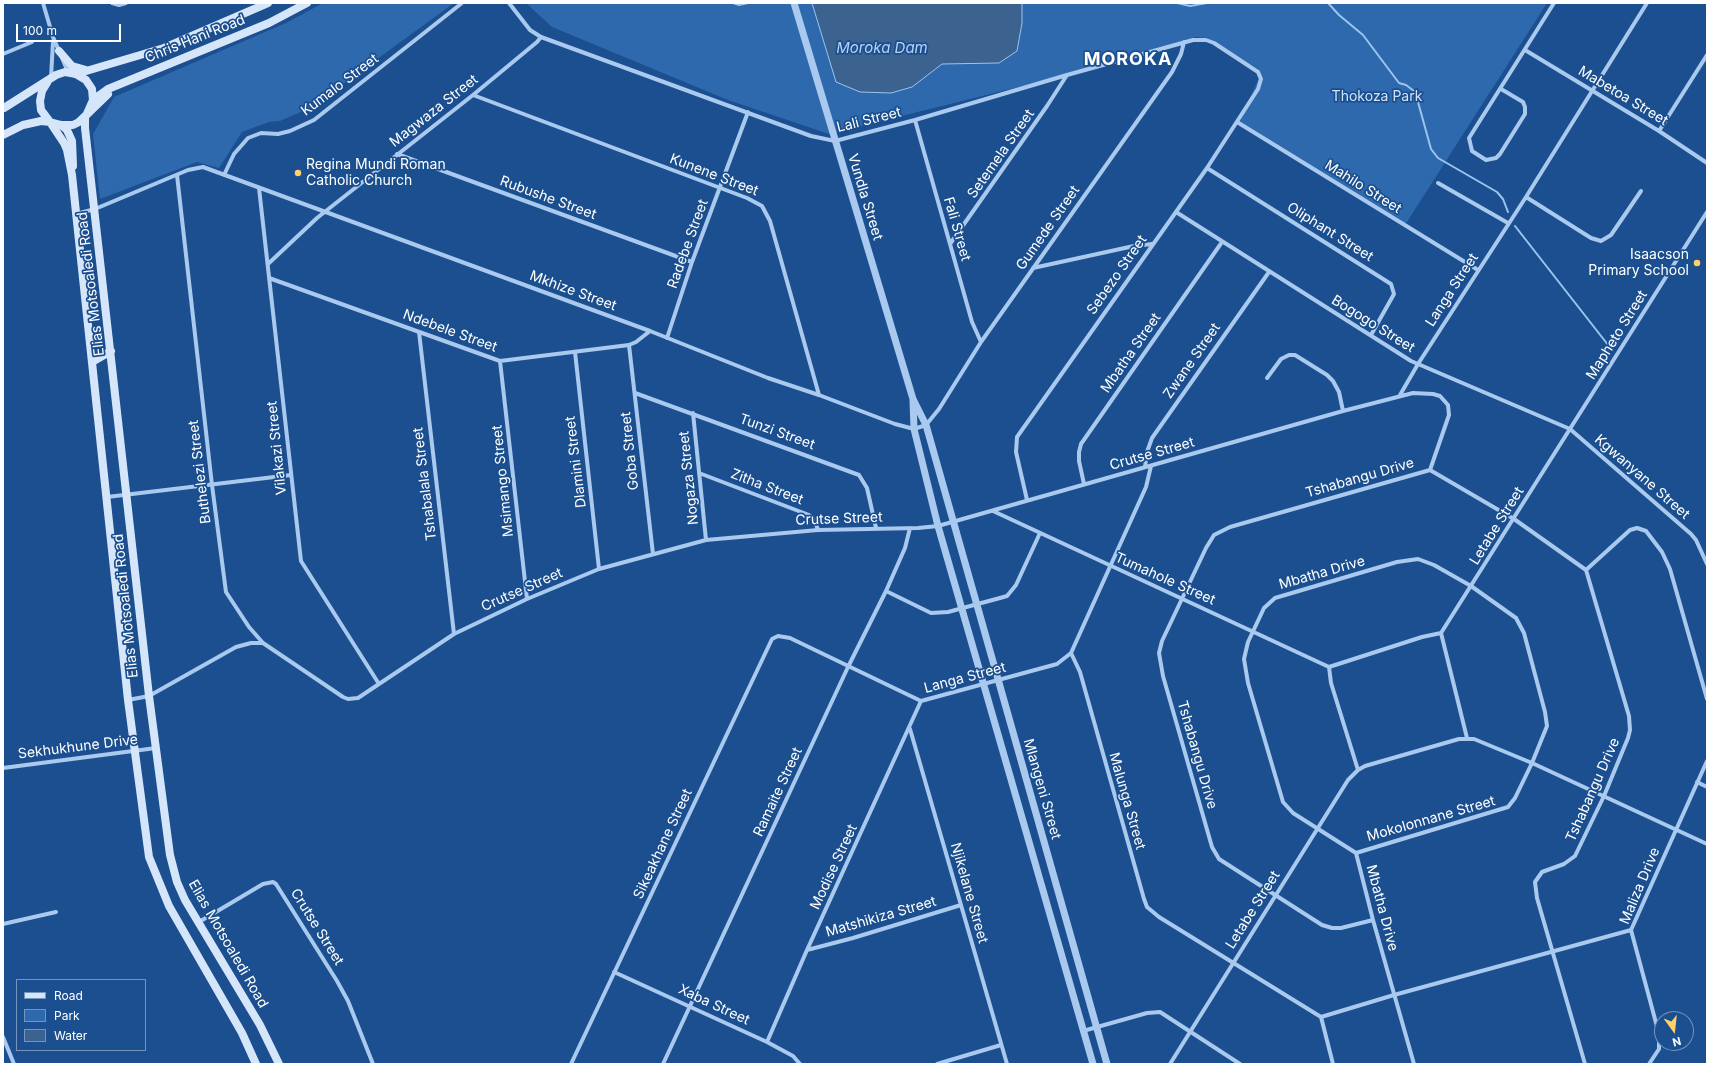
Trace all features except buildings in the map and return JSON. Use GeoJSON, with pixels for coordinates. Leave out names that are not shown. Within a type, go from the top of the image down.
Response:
{"type":"FeatureCollection","features":[{"type":"Feature","properties":{"kind":"main road","name":"Chris Hani Road"},"geometry":{"type":"LineString","coordinates":[[72,73],[164,48],[268,3]]}},
{"type":"Feature","properties":{"kind":"main road","name":"Chris Hani Road"},"geometry":{"type":"LineString","coordinates":[[93,100],[108,89],[269,23],[307,3]]}},
{"type":"Feature","properties":{"kind":"main road"},"geometry":{"type":"LineString","coordinates":[[59,51],[72,66],[87,70]]}},
{"type":"Feature","properties":{"kind":"main road"},"geometry":{"type":"LineString","coordinates":[[4,109],[61,73],[72,73],[89,84],[93,100],[85,118]]}},
{"type":"Feature","properties":{"kind":"main road"},"geometry":{"type":"LineString","coordinates":[[50,80],[42,91],[40,101],[41,110],[50,122]]}},
{"type":"Feature","properties":{"kind":"main road"},"geometry":{"type":"LineString","coordinates":[[3,135],[23,125],[41,121],[61,125],[73,125],[85,118],[107,95],[122,83]]}},
{"type":"Feature","properties":{"kind":"main road"},"geometry":{"type":"LineString","coordinates":[[4,109],[42,91]]}},
{"type":"Feature","properties":{"kind":"main road","name":"Elias Motsoaledi Road"},"geometry":{"type":"LineString","coordinates":[[85,118],[128,494],[149,696],[170,855],[177,882],[260,1025],[279,1064]]}},
{"type":"Feature","properties":{"kind":"main road","name":"Elias Motsoaledi Road"},"geometry":{"type":"LineString","coordinates":[[50,122],[64,143],[72,174]]}},
{"type":"Feature","properties":{"kind":"main road","name":"Elias Motsoaledi Road"},"geometry":{"type":"LineString","coordinates":[[61,125],[67,130],[73,147],[72,174],[76,215],[128,700],[149,857],[160,887],[182,932],[242,1033],[256,1064]]}},
{"type":"Feature","properties":{"kind":"main road"},"geometry":{"type":"LineString","coordinates":[[92,362],[111,351]]}},
{"type":"Feature","properties":{"kind":"street"},"geometry":{"type":"LineString","coordinates":[[43,3],[53,37],[59,51],[72,73]]}},
{"type":"Feature","properties":{"kind":"street"},"geometry":{"type":"LineString","coordinates":[[112,3],[119,5],[126,3]]}},
{"type":"Feature","properties":{"kind":"street","name":"Kumalo Street"},"geometry":{"type":"LineString","coordinates":[[224,175],[234,154],[248,138],[261,133],[278,134],[290,131],[314,120],[462,3]]}},
{"type":"Feature","properties":{"kind":"street","name":"Lali Street"},"geometry":{"type":"LineString","coordinates":[[509,3],[530,30],[541,37],[811,136],[835,141],[915,120],[1184,42],[1200,39],[1214,42],[1256,70]]}},
{"type":"Feature","properties":{"kind":"street","name":"Vundla Street"},"geometry":{"type":"LineString","coordinates":[[794,3],[913,399],[926,425],[952,522]]}},
{"type":"Feature","properties":{"kind":"street"},"geometry":{"type":"LineString","coordinates":[[1501,88],[1523,102],[1526,107],[1525,114],[1500,154],[1496,158],[1486,160],[1472,151],[1469,138],[1554,3]]}},
{"type":"Feature","properties":{"kind":"street","name":"Langa Street"},"geometry":{"type":"LineString","coordinates":[[1400,395],[1418,364],[1526,197],[1647,3]]}},
{"type":"Feature","properties":{"kind":"street"},"geometry":{"type":"LineString","coordinates":[[50,80],[54,51],[53,37]]}},
{"type":"Feature","properties":{"kind":"street","name":"Magwaza Street"},"geometry":{"type":"LineString","coordinates":[[268,264],[325,212],[473,95],[537,42],[541,37]]}},
{"type":"Feature","properties":{"kind":"street"},"geometry":{"type":"LineString","coordinates":[[3,54],[32,42]]}},
{"type":"Feature","properties":{"kind":"street","name":"Gumede Street"},"geometry":{"type":"LineString","coordinates":[[926,425],[939,409],[981,342],[1172,72],[1181,54],[1184,42]]}},
{"type":"Feature","properties":{"kind":"street","name":"Mabetoa Street"},"geometry":{"type":"LineString","coordinates":[[1525,50],[1659,131],[1707,163]]}},
{"type":"Feature","properties":{"kind":"street"},"geometry":{"type":"LineString","coordinates":[[1659,131],[1707,55]]}},
{"type":"Feature","properties":{"kind":"street","name":"Sebezo Street"},"geometry":{"type":"LineString","coordinates":[[1027,500],[1016,452],[1018,437],[1152,244],[1207,168],[1237,122],[1260,85],[1261,76],[1256,70]]}},
{"type":"Feature","properties":{"kind":"street","name":"Setemela Street"},"geometry":{"type":"LineString","coordinates":[[950,244],[1047,106],[1067,75]]}},
{"type":"Feature","properties":{"kind":"street","name":"Kunene Street"},"geometry":{"type":"LineString","coordinates":[[473,95],[755,202],[767,212],[819,395]]}},
{"type":"Feature","properties":{"kind":"street","name":"Radebe Street"},"geometry":{"type":"LineString","coordinates":[[667,338],[692,262],[748,112]]}},
{"type":"Feature","properties":{"kind":"street","name":"Fali Street"},"geometry":{"type":"LineString","coordinates":[[915,120],[972,322],[981,342]]}},
{"type":"Feature","properties":{"kind":"street","name":"Mahilo Street"},"geometry":{"type":"LineString","coordinates":[[1237,122],[1478,270]]}},
{"type":"Feature","properties":{"kind":"street","name":"Rubushe Street"},"geometry":{"type":"LineString","coordinates":[[397,154],[692,262]]}},
{"type":"Feature","properties":{"kind":"street"},"geometry":{"type":"LineString","coordinates":[[76,215],[95,209],[177,175],[203,167],[224,175]]}},
{"type":"Feature","properties":{"kind":"street","name":"Oliphant Street"},"geometry":{"type":"LineString","coordinates":[[1207,168],[1391,284],[1394,294],[1371,335]]}},
{"type":"Feature","properties":{"kind":"street","name":"Buthelezi Street"},"geometry":{"type":"LineString","coordinates":[[177,175],[212,485],[226,592],[249,627],[262,643],[343,697],[358,698]]}},
{"type":"Feature","properties":{"kind":"street","name":"Mkhize Street"},"geometry":{"type":"LineString","coordinates":[[224,175],[650,331],[768,378],[819,395],[895,424],[914,429]]}},
{"type":"Feature","properties":{"kind":"street"},"geometry":{"type":"LineString","coordinates":[[1438,183],[1508,223]]}},
{"type":"Feature","properties":{"kind":"street","name":"Vilakazi Street"},"geometry":{"type":"LineString","coordinates":[[259,188],[301,561],[379,684]]}},
{"type":"Feature","properties":{"kind":"street"},"geometry":{"type":"LineString","coordinates":[[1526,197],[1591,238],[1601,241],[1611,235],[1641,191]]}},
{"type":"Feature","properties":{"kind":"street","name":"Bogogo Street"},"geometry":{"type":"LineString","coordinates":[[1176,212],[1269,272],[1418,364],[1570,429]]}},
{"type":"Feature","properties":{"kind":"street","name":"Mapheto Street"},"geometry":{"type":"LineString","coordinates":[[1570,429],[1707,212]]}},
{"type":"Feature","properties":{"kind":"street","name":"Mbatha Street"},"geometry":{"type":"LineString","coordinates":[[1084,484],[1079,456],[1081,444],[1222,242]]}},
{"type":"Feature","properties":{"kind":"street"},"geometry":{"type":"LineString","coordinates":[[1033,268],[1124,248],[1152,244]]}},
{"type":"Feature","properties":{"kind":"street","name":"Zwane Street"},"geometry":{"type":"LineString","coordinates":[[1145,467],[1150,444],[1154,434],[1269,272]]}},
{"type":"Feature","properties":{"kind":"street","name":"Ndebele Street"},"geometry":{"type":"LineString","coordinates":[[270,278],[500,361],[629,345],[636,342],[650,331]]}},
{"type":"Feature","properties":{"kind":"street","name":"Tshabalala Street"},"geometry":{"type":"LineString","coordinates":[[419,332],[454,634]]}},
{"type":"Feature","properties":{"kind":"street","name":"Goba Street"},"geometry":{"type":"LineString","coordinates":[[629,345],[653,554]]}},
{"type":"Feature","properties":{"kind":"street","name":"Dlamini Street"},"geometry":{"type":"LineString","coordinates":[[575,352],[600,569]]}},
{"type":"Feature","properties":{"kind":"street"},"geometry":{"type":"LineString","coordinates":[[1267,378],[1281,359],[1290,355],[1295,355],[1333,380],[1339,392],[1343,411]]}},
{"type":"Feature","properties":{"kind":"street","name":"Msimango Street"},"geometry":{"type":"LineString","coordinates":[[500,361],[527,599]]}},
{"type":"Feature","properties":{"kind":"street","name":"Tunzi Street"},"geometry":{"type":"LineString","coordinates":[[635,393],[859,475],[866,488],[876,528]]}},
{"type":"Feature","properties":{"kind":"street","name":"Crutse Street"},"geometry":{"type":"LineString","coordinates":[[358,698],[454,634],[527,599],[600,569],[706,540],[818,530],[938,526],[1400,395],[1413,393],[1433,394],[1440,396],[1448,404],[1449,415],[1430,470]]}},
{"type":"Feature","properties":{"kind":"street","name":"Vundla Street"},"geometry":{"type":"LineString","coordinates":[[913,399],[914,429],[938,526]]}},
{"type":"Feature","properties":{"kind":"street","name":"Nogaza Street"},"geometry":{"type":"LineString","coordinates":[[693,413],[706,540]]}},
{"type":"Feature","properties":{"kind":"street"},"geometry":{"type":"LineString","coordinates":[[914,429],[926,425]]}},
{"type":"Feature","properties":{"kind":"street","name":"Letabe Street"},"geometry":{"type":"LineString","coordinates":[[1441,633],[1570,429]]}},
{"type":"Feature","properties":{"kind":"street","name":"Kgwanyane Street"},"geometry":{"type":"LineString","coordinates":[[1570,429],[1691,534],[1696,540],[1707,564]]}},
{"type":"Feature","properties":{"kind":"street"},"geometry":{"type":"LineString","coordinates":[[1071,653],[1146,487],[1151,466]]}},
{"type":"Feature","properties":{"kind":"street","name":"Tshabangu Drive"},"geometry":{"type":"LineString","coordinates":[[1373,920],[1349,927],[1332,928],[1313,920],[1224,864],[1219,859],[1212,846],[1160,663],[1159,653],[1162,641],[1210,540],[1221,531],[1430,470],[1514,519],[1586,570],[1630,723],[1628,738],[1604,796],[1575,856],[1564,864],[1542,872],[1537,878],[1536,893],[1586,1064]]}},
{"type":"Feature","properties":{"kind":"street","name":"Zitha Street"},"geometry":{"type":"LineString","coordinates":[[699,473],[809,515],[815,521],[818,530]]}},
{"type":"Feature","properties":{"kind":"street"},"geometry":{"type":"LineString","coordinates":[[107,497],[291,475]]}},
{"type":"Feature","properties":{"kind":"street","name":"Tumahole Street"},"geometry":{"type":"LineString","coordinates":[[992,511],[1329,666]]}},
{"type":"Feature","properties":{"kind":"street","name":"Mlangeni Street"},"geometry":{"type":"LineString","coordinates":[[952,522],[978,604],[997,680],[1107,1064]]}},
{"type":"Feature","properties":{"kind":"street","name":"Mlangeni Street"},"geometry":{"type":"LineString","coordinates":[[938,526],[1093,1064]]}},
{"type":"Feature","properties":{"kind":"street","name":"Ramaite Street"},"geometry":{"type":"LineString","coordinates":[[663,1064],[691,1007],[848,666],[886,591],[905,548],[910,528]]}},
{"type":"Feature","properties":{"kind":"street"},"geometry":{"type":"LineString","coordinates":[[1586,570],[1630,530],[1638,528],[1646,531],[1662,552],[1670,569],[1707,700]]}},
{"type":"Feature","properties":{"kind":"street"},"geometry":{"type":"LineString","coordinates":[[886,591],[931,613],[939,614],[963,609],[1000,598],[1012,591],[1040,533]]}},
{"type":"Feature","properties":{"kind":"street","name":"Mbatha Drive"},"geometry":{"type":"LineString","coordinates":[[1414,1064],[1373,920],[1356,853],[1317,829],[1287,808],[1280,793],[1246,671],[1246,651],[1264,608],[1275,598],[1397,562],[1418,559],[1426,561],[1471,586],[1516,618],[1524,633],[1546,720],[1545,733],[1511,805]]}},
{"type":"Feature","properties":{"kind":"street"},"geometry":{"type":"LineString","coordinates":[[1467,738],[1441,633],[1422,637],[1329,666],[1331,683],[1358,770],[1373,764],[1467,738],[1485,742],[1707,844]]}},
{"type":"Feature","properties":{"kind":"street","name":"Langa Street"},"geometry":{"type":"LineString","coordinates":[[778,636],[790,638],[922,701],[1057,664],[1071,653]]}},
{"type":"Feature","properties":{"kind":"street","name":"Sikeakhane Street"},"geometry":{"type":"LineString","coordinates":[[571,1064],[769,644],[772,639],[778,636]]}},
{"type":"Feature","properties":{"kind":"street"},"geometry":{"type":"LineString","coordinates":[[128,700],[149,696],[236,647],[251,643],[262,643]]}},
{"type":"Feature","properties":{"kind":"street","name":"Malunga Street"},"geometry":{"type":"LineString","coordinates":[[1071,653],[1080,672],[1147,906],[1158,917],[1321,1017]]}},
{"type":"Feature","properties":{"kind":"street","name":"Modise Street"},"geometry":{"type":"LineString","coordinates":[[767,1042],[807,950],[922,701]]}},
{"type":"Feature","properties":{"kind":"street","name":"Njikelane Street"},"geometry":{"type":"LineString","coordinates":[[910,729],[1007,1064]]}},
{"type":"Feature","properties":{"kind":"street","name":"Sekhukhune Drive"},"geometry":{"type":"LineString","coordinates":[[3,768],[156,748]]}},
{"type":"Feature","properties":{"kind":"street","name":"Maliza Drive"},"geometry":{"type":"LineString","coordinates":[[1649,1064],[1659,1049],[1659,1034],[1631,930],[1707,761]]}},
{"type":"Feature","properties":{"kind":"street","name":"Letabe Street"},"geometry":{"type":"LineString","coordinates":[[1170,1064],[1348,780],[1358,770]]}},
{"type":"Feature","properties":{"kind":"street"},"geometry":{"type":"LineString","coordinates":[[1697,782],[1707,787]]}},
{"type":"Feature","properties":{"kind":"street","name":"Mokolonnane Street"},"geometry":{"type":"LineString","coordinates":[[1356,853],[1504,810],[1511,805]]}},
{"type":"Feature","properties":{"kind":"street","name":"Crutse Street"},"geometry":{"type":"LineString","coordinates":[[199,922],[263,884],[270,882],[276,884],[348,1001],[373,1064]]}},
{"type":"Feature","properties":{"kind":"street","name":"Matshikiza Street"},"geometry":{"type":"LineString","coordinates":[[807,950],[853,938],[961,905]]}},
{"type":"Feature","properties":{"kind":"street"},"geometry":{"type":"LineString","coordinates":[[3,924],[56,912]]}},
{"type":"Feature","properties":{"kind":"street"},"geometry":{"type":"LineString","coordinates":[[1334,1064],[1321,1017],[1394,995],[1631,930]]}},
{"type":"Feature","properties":{"kind":"street","name":"Xaba Street"},"geometry":{"type":"LineString","coordinates":[[614,972],[767,1042],[793,1056],[800,1064]]}},
{"type":"Feature","properties":{"kind":"street"},"geometry":{"type":"LineString","coordinates":[[1083,1031],[1147,1013],[1160,1012],[1240,1064]]}},
{"type":"Feature","properties":{"kind":"street"},"geometry":{"type":"LineString","coordinates":[[3,1037],[14,1064]]}},
{"type":"Feature","properties":{"kind":"street"},"geometry":{"type":"LineString","coordinates":[[938,1064],[1001,1045]]}},
{"type":"Feature","properties":{"kind":"green space"},"geometry":{"type":"Polygon","coordinates":[[[323,3],[454,3],[310,108],[280,121],[269,122],[242,132],[219,168],[197,162],[100,199],[93,134],[114,97],[286,23],[323,3]]]}},
{"type":"Feature","properties":{"kind":"green space","name":"Thokoza Park"},"geometry":{"type":"Polygon","coordinates":[[[526,3],[1547,3],[1405,225],[1240,122],[1260,75],[1258,69],[1207,38],[1196,37],[1067,75],[829,134],[728,100],[552,27],[526,3]]]}},
{"type":"Feature","properties":{"kind":"water","name":"Moroka Dam"},"geometry":{"type":"Polygon","coordinates":[[[812,3],[1022,3],[1022,23],[1017,51],[999,63],[942,64],[912,87],[891,93],[860,92],[836,82],[812,3]]]}},
{"type":"Feature","properties":{"kind":"waterway"},"geometry":{"type":"LineString","coordinates":[[733,3],[739,5],[748,3]]}},
{"type":"Feature","properties":{"kind":"waterway"},"geometry":{"type":"LineString","coordinates":[[1177,3],[1190,6],[1207,3]]}},
{"type":"Feature","properties":{"kind":"waterway"},"geometry":{"type":"LineString","coordinates":[[1328,3],[1339,15],[1363,35],[1399,83],[1406,85],[1414,91],[1431,149],[1438,158],[1497,192],[1503,199],[1508,212]]}},
{"type":"Feature","properties":{"kind":"waterway"},"geometry":{"type":"LineString","coordinates":[[1515,226],[1612,350]]}},
{"type":"Feature","properties":{"kind":"place","name":"Regina Mundi Roman Catholic Church"},"geometry":{"type":"Point","coordinates":[298,173]}},
{"type":"Feature","properties":{"kind":"place","name":"Isaacson Primary School"},"geometry":{"type":"Point","coordinates":[1697,263]}},
{"type":"Feature","properties":{"kind":"district","name":"MOROKA"},"geometry":{"type":"Point","coordinates":[1128,60]}}]}
